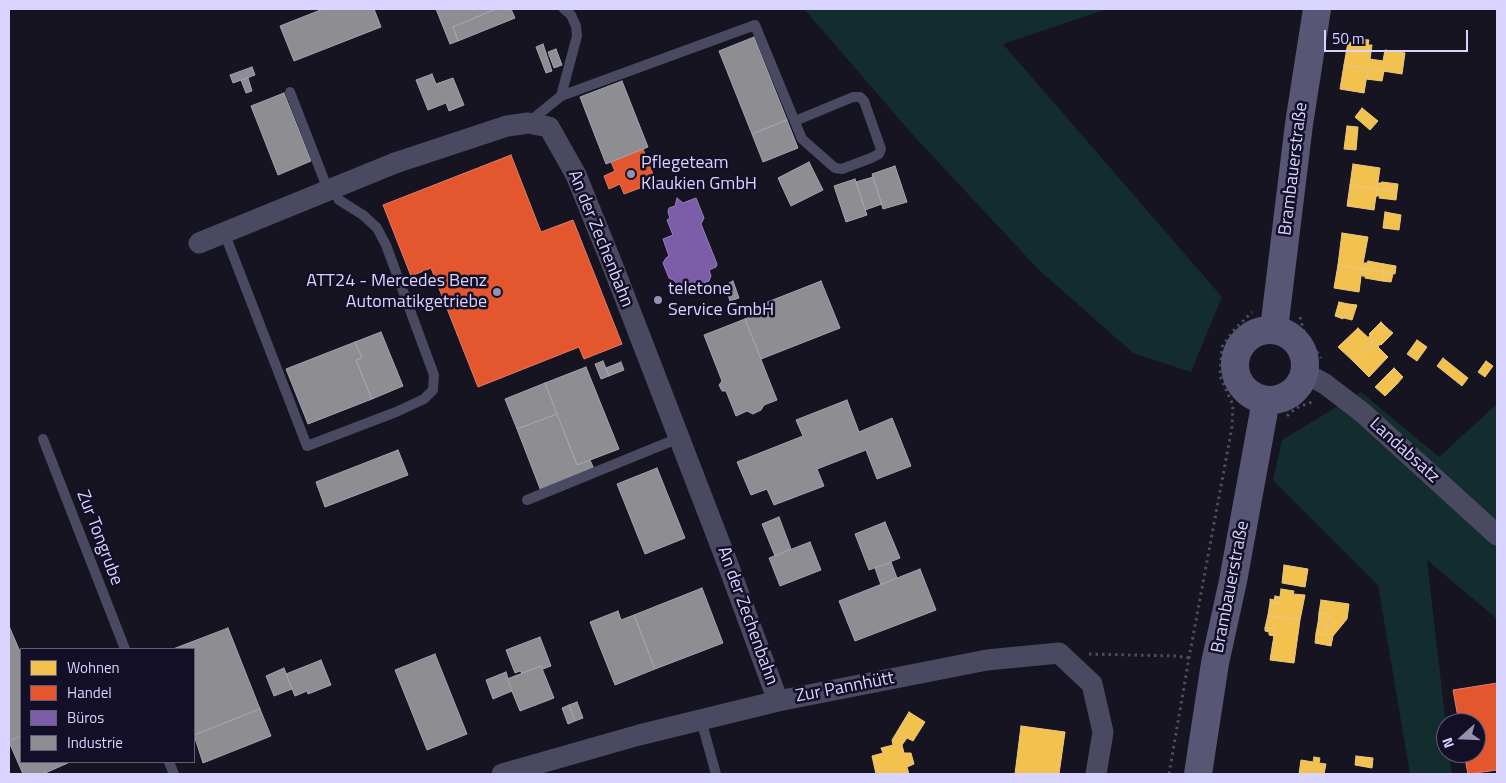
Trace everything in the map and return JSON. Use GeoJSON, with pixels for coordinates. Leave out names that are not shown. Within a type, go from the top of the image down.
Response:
{"type":"FeatureCollection","features":[{"type":"Feature","properties":{"kind":"main road","name":"Brambauerstraße"},"geometry":{"type":"LineString","coordinates":[[1274,329],[1299,124],[1317,9]]}},
{"type":"Feature","properties":{"kind":"main road"},"geometry":{"type":"LineString","coordinates":[[1274,329],[1290,335],[1300,344],[1306,360],[1305,373],[1299,386],[1290,395],[1278,400],[1266,400],[1257,398],[1246,391],[1237,376],[1235,364],[1238,351],[1250,335],[1262,330],[1274,329]]}},
{"type":"Feature","properties":{"kind":"main road","name":"Brambauerstraße"},"geometry":{"type":"LineString","coordinates":[[1198,774],[1215,663],[1233,581],[1266,400]]}},
{"type":"Feature","properties":{"kind":"street","name":"An der Zechenbahn"},"geometry":{"type":"LineString","coordinates":[[199,243],[404,160],[507,126],[528,123],[549,127],[576,175],[728,562],[778,702]]}},
{"type":"Feature","properties":{"kind":"street","name":"Landabsatz"},"geometry":{"type":"LineString","coordinates":[[1305,373],[1325,384],[1363,413],[1497,535]]}},
{"type":"Feature","properties":{"kind":"street","name":"Zur Pannhütt"},"geometry":{"type":"LineString","coordinates":[[502,774],[639,735],[778,702],[987,660],[1058,653]]}},
{"type":"Feature","properties":{"kind":"street"},"geometry":{"type":"LineString","coordinates":[[1058,653],[1092,684],[1103,732],[1096,774]]}},
{"type":"Feature","properties":{"kind":"lane"},"geometry":{"type":"LineString","coordinates":[[561,96],[577,36],[574,21],[564,9]]}},
{"type":"Feature","properties":{"kind":"lane"},"geometry":{"type":"LineString","coordinates":[[528,123],[561,96],[755,25],[802,139],[835,168],[842,169],[879,154],[881,149],[864,101],[860,97],[853,97],[795,121]]}},
{"type":"Feature","properties":{"kind":"lane"},"geometry":{"type":"LineString","coordinates":[[224,232],[307,446],[396,412],[424,399],[433,390],[434,375],[386,244],[377,228],[363,215],[339,200],[330,189],[290,92]]}},
{"type":"Feature","properties":{"kind":"lane"},"geometry":{"type":"LineString","coordinates":[[527,500],[679,438]]}},
{"type":"Feature","properties":{"kind":"lane","name":"Zur Tongrube"},"geometry":{"type":"LineString","coordinates":[[43,439],[125,648]]}},
{"type":"Feature","properties":{"kind":"lane"},"geometry":{"type":"LineString","coordinates":[[701,720],[716,774]]}},
{"type":"Feature","properties":{"kind":"path"},"geometry":{"type":"LineString","coordinates":[[1169,774],[1232,427],[1233,405],[1220,376],[1222,347],[1233,331],[1253,311]]}},
{"type":"Feature","properties":{"kind":"path"},"geometry":{"type":"LineString","coordinates":[[1058,653],[1189,658],[1215,663]]}},
{"type":"Feature","properties":{"kind":"green space"},"geometry":{"type":"Polygon","coordinates":[[[804,9],[1107,9],[1003,44],[1222,297],[1191,372],[1133,353],[1038,269],[913,135],[804,9]]]}},
{"type":"Feature","properties":{"kind":"green space"},"geometry":{"type":"Polygon","coordinates":[[[1361,392],[1439,457],[1497,404],[1497,619],[1427,560],[1445,713],[1436,713],[1436,763],[1450,763],[1452,774],[1410,774],[1378,585],[1273,480],[1282,440],[1361,392]]]}},
{"type":"Feature","properties":{"kind":"building: Wohnen"},"geometry":{"type":"Polygon","coordinates":[[[1360,39],[1369,40],[1368,45],[1372,45],[1370,59],[1383,61],[1385,50],[1405,53],[1402,74],[1344,65],[1348,42],[1360,44],[1360,39]]]}},
{"type":"Feature","properties":{"kind":"building: Wohnen"},"geometry":{"type":"Polygon","coordinates":[[[1344,65],[1368,69],[1364,93],[1340,89],[1344,65]]]}},
{"type":"Feature","properties":{"kind":"building: Wohnen"},"geometry":{"type":"Polygon","coordinates":[[[1368,69],[1384,71],[1382,81],[1366,79],[1368,69]]]}},
{"type":"Feature","properties":{"kind":"building: Wohnen"},"geometry":{"type":"Polygon","coordinates":[[[1362,108],[1378,121],[1370,130],[1355,117],[1362,108]]]}},
{"type":"Feature","properties":{"kind":"building: Wohnen"},"geometry":{"type":"Polygon","coordinates":[[[1347,126],[1358,127],[1356,150],[1344,149],[1347,126]]]}},
{"type":"Feature","properties":{"kind":"building: Wohnen"},"geometry":{"type":"Polygon","coordinates":[[[1353,164],[1380,168],[1377,189],[1350,185],[1353,164]]]}},
{"type":"Feature","properties":{"kind":"building: Wohnen"},"geometry":{"type":"Polygon","coordinates":[[[1378,183],[1398,184],[1397,192],[1377,189],[1378,183]]]}},
{"type":"Feature","properties":{"kind":"building: Wohnen"},"geometry":{"type":"Polygon","coordinates":[[[1350,185],[1377,189],[1374,210],[1347,206],[1350,185]]]}},
{"type":"Feature","properties":{"kind":"building: Wohnen"},"geometry":{"type":"Polygon","coordinates":[[[1377,189],[1397,192],[1396,200],[1379,198],[1380,196],[1376,196],[1377,189]]]}},
{"type":"Feature","properties":{"kind":"building: Wohnen"},"geometry":{"type":"Polygon","coordinates":[[[1385,212],[1401,215],[1399,230],[1383,228],[1385,212]]]}},
{"type":"Feature","properties":{"kind":"building: Wohnen"},"geometry":{"type":"Polygon","coordinates":[[[1342,233],[1368,237],[1362,269],[1338,265],[1342,233]]]}},
{"type":"Feature","properties":{"kind":"building: Wohnen"},"geometry":{"type":"Polygon","coordinates":[[[1368,261],[1384,264],[1383,272],[1362,269],[1364,263],[1368,261]]]}},
{"type":"Feature","properties":{"kind":"building: Wohnen"},"geometry":{"type":"Polygon","coordinates":[[[1384,264],[1396,266],[1395,274],[1383,272],[1384,264]]]}},
{"type":"Feature","properties":{"kind":"building: Wohnen"},"geometry":{"type":"Polygon","coordinates":[[[1338,265],[1362,269],[1359,292],[1334,288],[1338,265]]]}},
{"type":"Feature","properties":{"kind":"building: Wohnen"},"geometry":{"type":"Polygon","coordinates":[[[1362,269],[1383,272],[1382,281],[1365,278],[1365,276],[1362,276],[1362,269]]]}},
{"type":"Feature","properties":{"kind":"building: Wohnen"},"geometry":{"type":"Polygon","coordinates":[[[1383,272],[1393,274],[1391,282],[1382,281],[1383,272]]]}},
{"type":"Feature","properties":{"kind":"building: Wohnen"},"geometry":{"type":"Polygon","coordinates":[[[1339,302],[1348,304],[1343,319],[1335,316],[1339,302]]]}},
{"type":"Feature","properties":{"kind":"building: Wohnen"},"geometry":{"type":"Polygon","coordinates":[[[1348,304],[1357,305],[1352,320],[1344,318],[1348,304]]]}},
{"type":"Feature","properties":{"kind":"building: Wohnen"},"geometry":{"type":"Polygon","coordinates":[[[1381,322],[1387,328],[1373,342],[1368,338],[1369,334],[1381,322]]]}},
{"type":"Feature","properties":{"kind":"building: Wohnen"},"geometry":{"type":"Polygon","coordinates":[[[1358,328],[1373,342],[1354,362],[1338,347],[1358,328]]]}},
{"type":"Feature","properties":{"kind":"building: Wohnen"},"geometry":{"type":"Polygon","coordinates":[[[1387,328],[1393,333],[1378,347],[1373,342],[1387,328]]]}},
{"type":"Feature","properties":{"kind":"building: Wohnen"},"geometry":{"type":"Polygon","coordinates":[[[1417,340],[1427,347],[1417,361],[1407,354],[1417,340]]]}},
{"type":"Feature","properties":{"kind":"building: Wohnen"},"geometry":{"type":"Polygon","coordinates":[[[1373,342],[1388,357],[1369,377],[1354,362],[1373,342]]]}},
{"type":"Feature","properties":{"kind":"building: Wohnen"},"geometry":{"type":"Polygon","coordinates":[[[1443,358],[1468,378],[1462,386],[1437,366],[1443,358]]]}},
{"type":"Feature","properties":{"kind":"building: Wohnen"},"geometry":{"type":"Polygon","coordinates":[[[1486,361],[1493,366],[1485,377],[1478,372],[1486,361]]]}},
{"type":"Feature","properties":{"kind":"building: Wohnen"},"geometry":{"type":"Polygon","coordinates":[[[1394,368],[1403,377],[1397,384],[1387,375],[1394,368]]]}},
{"type":"Feature","properties":{"kind":"building: Wohnen"},"geometry":{"type":"Polygon","coordinates":[[[1387,375],[1397,384],[1385,396],[1375,387],[1387,375]]]}},
{"type":"Feature","properties":{"kind":"building: Wohnen"},"geometry":{"type":"Polygon","coordinates":[[[1284,565],[1308,569],[1305,587],[1282,583],[1284,565]]]}},
{"type":"Feature","properties":{"kind":"building: Wohnen"},"geometry":{"type":"Polygon","coordinates":[[[1281,589],[1294,591],[1293,594],[1305,595],[1300,620],[1268,615],[1270,602],[1279,604],[1281,589]]]}},
{"type":"Feature","properties":{"kind":"building: Wohnen"},"geometry":{"type":"Polygon","coordinates":[[[1275,596],[1280,597],[1279,604],[1270,602],[1270,599],[1274,600],[1275,596]]]}},
{"type":"Feature","properties":{"kind":"building: Wohnen"},"geometry":{"type":"Polygon","coordinates":[[[1321,600],[1349,604],[1347,619],[1333,636],[1331,646],[1315,643],[1316,633],[1327,635],[1330,614],[1319,613],[1321,600]]]}},
{"type":"Feature","properties":{"kind":"building: Wohnen"},"geometry":{"type":"Polygon","coordinates":[[[1319,613],[1330,614],[1329,625],[1318,623],[1319,613]]]}},
{"type":"Feature","properties":{"kind":"building: Wohnen"},"geometry":{"type":"Polygon","coordinates":[[[1268,615],[1300,620],[1294,663],[1270,660],[1275,629],[1265,628],[1268,615]]]}},
{"type":"Feature","properties":{"kind":"building: Wohnen"},"geometry":{"type":"Polygon","coordinates":[[[1318,623],[1329,625],[1327,635],[1316,633],[1318,623]]]}},
{"type":"Feature","properties":{"kind":"building: Wohnen"},"geometry":{"type":"Polygon","coordinates":[[[1265,628],[1275,629],[1274,636],[1269,635],[1265,628]]]}},
{"type":"Feature","properties":{"kind":"building: Wohnen"},"geometry":{"type":"Polygon","coordinates":[[[909,712],[925,722],[913,741],[907,738],[902,745],[904,753],[911,753],[914,764],[907,767],[909,774],[876,774],[872,756],[883,753],[881,748],[893,745],[892,740],[909,712]]]}},
{"type":"Feature","properties":{"kind":"building: Wohnen"},"geometry":{"type":"Polygon","coordinates":[[[1021,726],[1065,732],[1059,774],[1015,774],[1021,726]]]}},
{"type":"Feature","properties":{"kind":"building: Wohnen"},"geometry":{"type":"Polygon","coordinates":[[[1356,756],[1373,758],[1372,768],[1355,765],[1356,756]]]}},
{"type":"Feature","properties":{"kind":"building: Wohnen"},"geometry":{"type":"Polygon","coordinates":[[[1314,757],[1320,758],[1319,763],[1326,764],[1324,774],[1299,774],[1301,760],[1313,762],[1314,757]]]}},
{"type":"Feature","properties":{"kind":"building: Handel","name":"Pflegeteam Klaukien GmbH"},"geometry":{"type":"Polygon","coordinates":[[[643,149],[656,182],[624,194],[620,184],[609,189],[604,176],[615,171],[611,162],[643,149]]]}},
{"type":"Feature","properties":{"kind":"building: Handel"},"geometry":{"type":"Polygon","coordinates":[[[511,155],[541,232],[573,220],[622,344],[584,359],[579,347],[478,387],[431,268],[411,276],[383,205],[511,155]]]}},
{"type":"Feature","properties":{"kind":"building: Handel"},"geometry":{"type":"Polygon","coordinates":[[[1497,683],[1497,770],[1468,774],[1466,763],[1486,763],[1486,713],[1457,713],[1453,690],[1497,683]]]}},
{"type":"Feature","properties":{"kind":"building: Büros"},"geometry":{"type":"Polygon","coordinates":[[[677,198],[683,203],[696,198],[704,218],[701,224],[717,264],[716,267],[709,270],[711,276],[709,281],[685,290],[677,287],[675,281],[669,278],[663,263],[669,256],[663,239],[673,235],[667,220],[670,218],[668,212],[669,208],[675,206],[677,198]]]}},
{"type":"Feature","properties":{"kind":"building: Industrie"},"geometry":{"type":"Polygon","coordinates":[[[323,9],[374,9],[381,27],[294,61],[280,26],[323,9]]]}},
{"type":"Feature","properties":{"kind":"building: Industrie"},"geometry":{"type":"Polygon","coordinates":[[[436,9],[496,9],[453,27],[458,41],[450,44],[436,9]]]}},
{"type":"Feature","properties":{"kind":"building: Industrie"},"geometry":{"type":"Polygon","coordinates":[[[496,9],[511,9],[515,18],[458,41],[453,27],[496,9]]]}},
{"type":"Feature","properties":{"kind":"building: Industrie"},"geometry":{"type":"Polygon","coordinates":[[[754,37],[787,120],[752,134],[719,51],[754,37]]]}},
{"type":"Feature","properties":{"kind":"building: Industrie"},"geometry":{"type":"Polygon","coordinates":[[[543,44],[552,71],[546,73],[536,47],[543,44]]]}},
{"type":"Feature","properties":{"kind":"building: Industrie"},"geometry":{"type":"Polygon","coordinates":[[[556,49],[562,65],[554,68],[548,52],[556,49]]]}},
{"type":"Feature","properties":{"kind":"building: Industrie"},"geometry":{"type":"Polygon","coordinates":[[[252,67],[255,75],[233,83],[230,75],[252,67]]]}},
{"type":"Feature","properties":{"kind":"building: Industrie"},"geometry":{"type":"Polygon","coordinates":[[[432,74],[436,84],[453,78],[464,105],[449,111],[446,103],[428,110],[416,80],[432,74]]]}},
{"type":"Feature","properties":{"kind":"building: Industrie"},"geometry":{"type":"Polygon","coordinates":[[[248,78],[252,91],[246,93],[241,80],[248,78]]]}},
{"type":"Feature","properties":{"kind":"building: Industrie"},"geometry":{"type":"Polygon","coordinates":[[[622,81],[648,147],[606,164],[580,97],[622,81]]]}},
{"type":"Feature","properties":{"kind":"building: Industrie"},"geometry":{"type":"Polygon","coordinates":[[[284,93],[311,161],[278,175],[251,106],[284,93]]]}},
{"type":"Feature","properties":{"kind":"building: Industrie"},"geometry":{"type":"Polygon","coordinates":[[[787,120],[798,148],[763,162],[752,134],[787,120]]]}},
{"type":"Feature","properties":{"kind":"building: Industrie"},"geometry":{"type":"Polygon","coordinates":[[[809,162],[823,190],[791,206],[778,178],[809,162]]]}},
{"type":"Feature","properties":{"kind":"building: Industrie"},"geometry":{"type":"Polygon","coordinates":[[[895,166],[907,202],[883,209],[872,174],[895,166]]]}},
{"type":"Feature","properties":{"kind":"building: Industrie"},"geometry":{"type":"Polygon","coordinates":[[[873,177],[882,204],[865,210],[856,182],[873,177]]]}},
{"type":"Feature","properties":{"kind":"building: Industrie"},"geometry":{"type":"Polygon","coordinates":[[[855,179],[867,215],[846,222],[834,186],[855,179]]]}},
{"type":"Feature","properties":{"kind":"building: Industrie"},"geometry":{"type":"Polygon","coordinates":[[[733,281],[739,298],[730,301],[725,285],[733,281]]]}},
{"type":"Feature","properties":{"kind":"building: Industrie"},"geometry":{"type":"Polygon","coordinates":[[[821,281],[840,328],[761,359],[745,319],[763,312],[760,305],[821,281]]]}},
{"type":"Feature","properties":{"kind":"building: Industrie"},"geometry":{"type":"Polygon","coordinates":[[[745,319],[777,400],[764,405],[761,410],[753,414],[747,411],[736,416],[726,391],[722,391],[719,385],[722,381],[704,335],[745,319]]]}},
{"type":"Feature","properties":{"kind":"building: Industrie"},"geometry":{"type":"Polygon","coordinates":[[[381,332],[403,386],[372,399],[356,360],[362,358],[355,342],[381,332]]]}},
{"type":"Feature","properties":{"kind":"building: Industrie"},"geometry":{"type":"Polygon","coordinates":[[[355,342],[362,358],[356,360],[372,399],[308,424],[286,369],[355,342]]]}},
{"type":"Feature","properties":{"kind":"building: Industrie"},"geometry":{"type":"Polygon","coordinates":[[[603,361],[609,376],[601,379],[595,364],[603,361]]]}},
{"type":"Feature","properties":{"kind":"building: Industrie"},"geometry":{"type":"Polygon","coordinates":[[[621,362],[624,370],[609,376],[606,368],[621,362]]]}},
{"type":"Feature","properties":{"kind":"building: Industrie"},"geometry":{"type":"Polygon","coordinates":[[[586,367],[619,449],[577,465],[545,383],[586,367]]]}},
{"type":"Feature","properties":{"kind":"building: Industrie"},"geometry":{"type":"Polygon","coordinates":[[[545,383],[557,414],[517,429],[505,399],[545,383]]]}},
{"type":"Feature","properties":{"kind":"building: Industrie"},"geometry":{"type":"Polygon","coordinates":[[[847,400],[859,432],[892,418],[911,466],[877,479],[866,450],[817,469],[824,486],[774,505],[767,489],[751,495],[737,462],[803,436],[796,420],[847,400]]]}},
{"type":"Feature","properties":{"kind":"building: Industrie"},"geometry":{"type":"Polygon","coordinates":[[[557,414],[577,465],[590,460],[594,469],[541,491],[517,429],[557,414]]]}},
{"type":"Feature","properties":{"kind":"building: Industrie"},"geometry":{"type":"Polygon","coordinates":[[[398,450],[408,475],[325,507],[316,482],[398,450]]]}},
{"type":"Feature","properties":{"kind":"building: Industrie"},"geometry":{"type":"Polygon","coordinates":[[[657,468],[685,538],[645,554],[617,484],[657,468]]]}},
{"type":"Feature","properties":{"kind":"building: Industrie"},"geometry":{"type":"Polygon","coordinates":[[[779,517],[791,549],[775,556],[762,524],[779,517]]]}},
{"type":"Feature","properties":{"kind":"building: Industrie"},"geometry":{"type":"Polygon","coordinates":[[[885,522],[900,558],[869,570],[855,534],[885,522]]]}},
{"type":"Feature","properties":{"kind":"building: Industrie"},"geometry":{"type":"Polygon","coordinates":[[[810,542],[821,570],[780,586],[769,558],[810,542]]]}},
{"type":"Feature","properties":{"kind":"building: Industrie"},"geometry":{"type":"Polygon","coordinates":[[[891,562],[897,578],[881,585],[875,568],[891,562]]]}},
{"type":"Feature","properties":{"kind":"building: Industrie"},"geometry":{"type":"Polygon","coordinates":[[[920,569],[936,610],[855,641],[839,601],[920,569]]]}},
{"type":"Feature","properties":{"kind":"building: Industrie"},"geometry":{"type":"Polygon","coordinates":[[[702,588],[723,643],[655,669],[634,615],[702,588]]]}},
{"type":"Feature","properties":{"kind":"building: Industrie"},"geometry":{"type":"Polygon","coordinates":[[[618,611],[621,620],[634,615],[655,669],[615,685],[590,622],[618,611]]]}},
{"type":"Feature","properties":{"kind":"building: Industrie"},"geometry":{"type":"Polygon","coordinates":[[[9,626],[20,652],[20,736],[9,741],[9,626]]]}},
{"type":"Feature","properties":{"kind":"building: Industrie"},"geometry":{"type":"Polygon","coordinates":[[[228,628],[260,709],[195,735],[195,648],[176,648],[228,628]]]}},
{"type":"Feature","properties":{"kind":"building: Industrie"},"geometry":{"type":"Polygon","coordinates":[[[540,637],[551,666],[543,669],[541,666],[522,673],[520,671],[515,673],[506,650],[540,637]]]}},
{"type":"Feature","properties":{"kind":"building: Industrie"},"geometry":{"type":"Polygon","coordinates":[[[435,654],[467,734],[427,750],[395,670],[435,654]]]}},
{"type":"Feature","properties":{"kind":"building: Industrie"},"geometry":{"type":"Polygon","coordinates":[[[321,660],[331,685],[308,694],[307,691],[295,696],[286,674],[321,660]]]}},
{"type":"Feature","properties":{"kind":"building: Industrie"},"geometry":{"type":"Polygon","coordinates":[[[541,666],[554,698],[520,711],[507,679],[541,666]]]}},
{"type":"Feature","properties":{"kind":"building: Industrie"},"geometry":{"type":"Polygon","coordinates":[[[284,668],[292,689],[274,696],[266,676],[284,668]]]}},
{"type":"Feature","properties":{"kind":"building: Industrie"},"geometry":{"type":"Polygon","coordinates":[[[506,672],[512,691],[493,699],[486,680],[506,672]]]}},
{"type":"Feature","properties":{"kind":"building: Industrie"},"geometry":{"type":"Polygon","coordinates":[[[577,702],[583,718],[575,721],[569,705],[577,702]]]}},
{"type":"Feature","properties":{"kind":"building: Industrie"},"geometry":{"type":"Polygon","coordinates":[[[569,705],[575,721],[568,724],[562,708],[569,705]]]}},
{"type":"Feature","properties":{"kind":"building: Industrie"},"geometry":{"type":"Polygon","coordinates":[[[260,709],[271,736],[203,763],[195,735],[260,709]]]}},
{"type":"Feature","properties":{"kind":"building: Industrie"},"geometry":{"type":"Polygon","coordinates":[[[20,736],[20,763],[68,763],[43,774],[23,774],[9,742],[20,736]]]}},
{"type":"Feature","properties":{"kind":"place","name":"Pflegeteam Klaukien GmbH"},"geometry":{"type":"Point","coordinates":[631,174]}},
{"type":"Feature","properties":{"kind":"place","name":"ATT24 - Mercedes Benz Automatikgetriebe"},"geometry":{"type":"Point","coordinates":[497,292]}},
{"type":"Feature","properties":{"kind":"place","name":"teletone Service GmbH"},"geometry":{"type":"Point","coordinates":[658,300]}}]}
